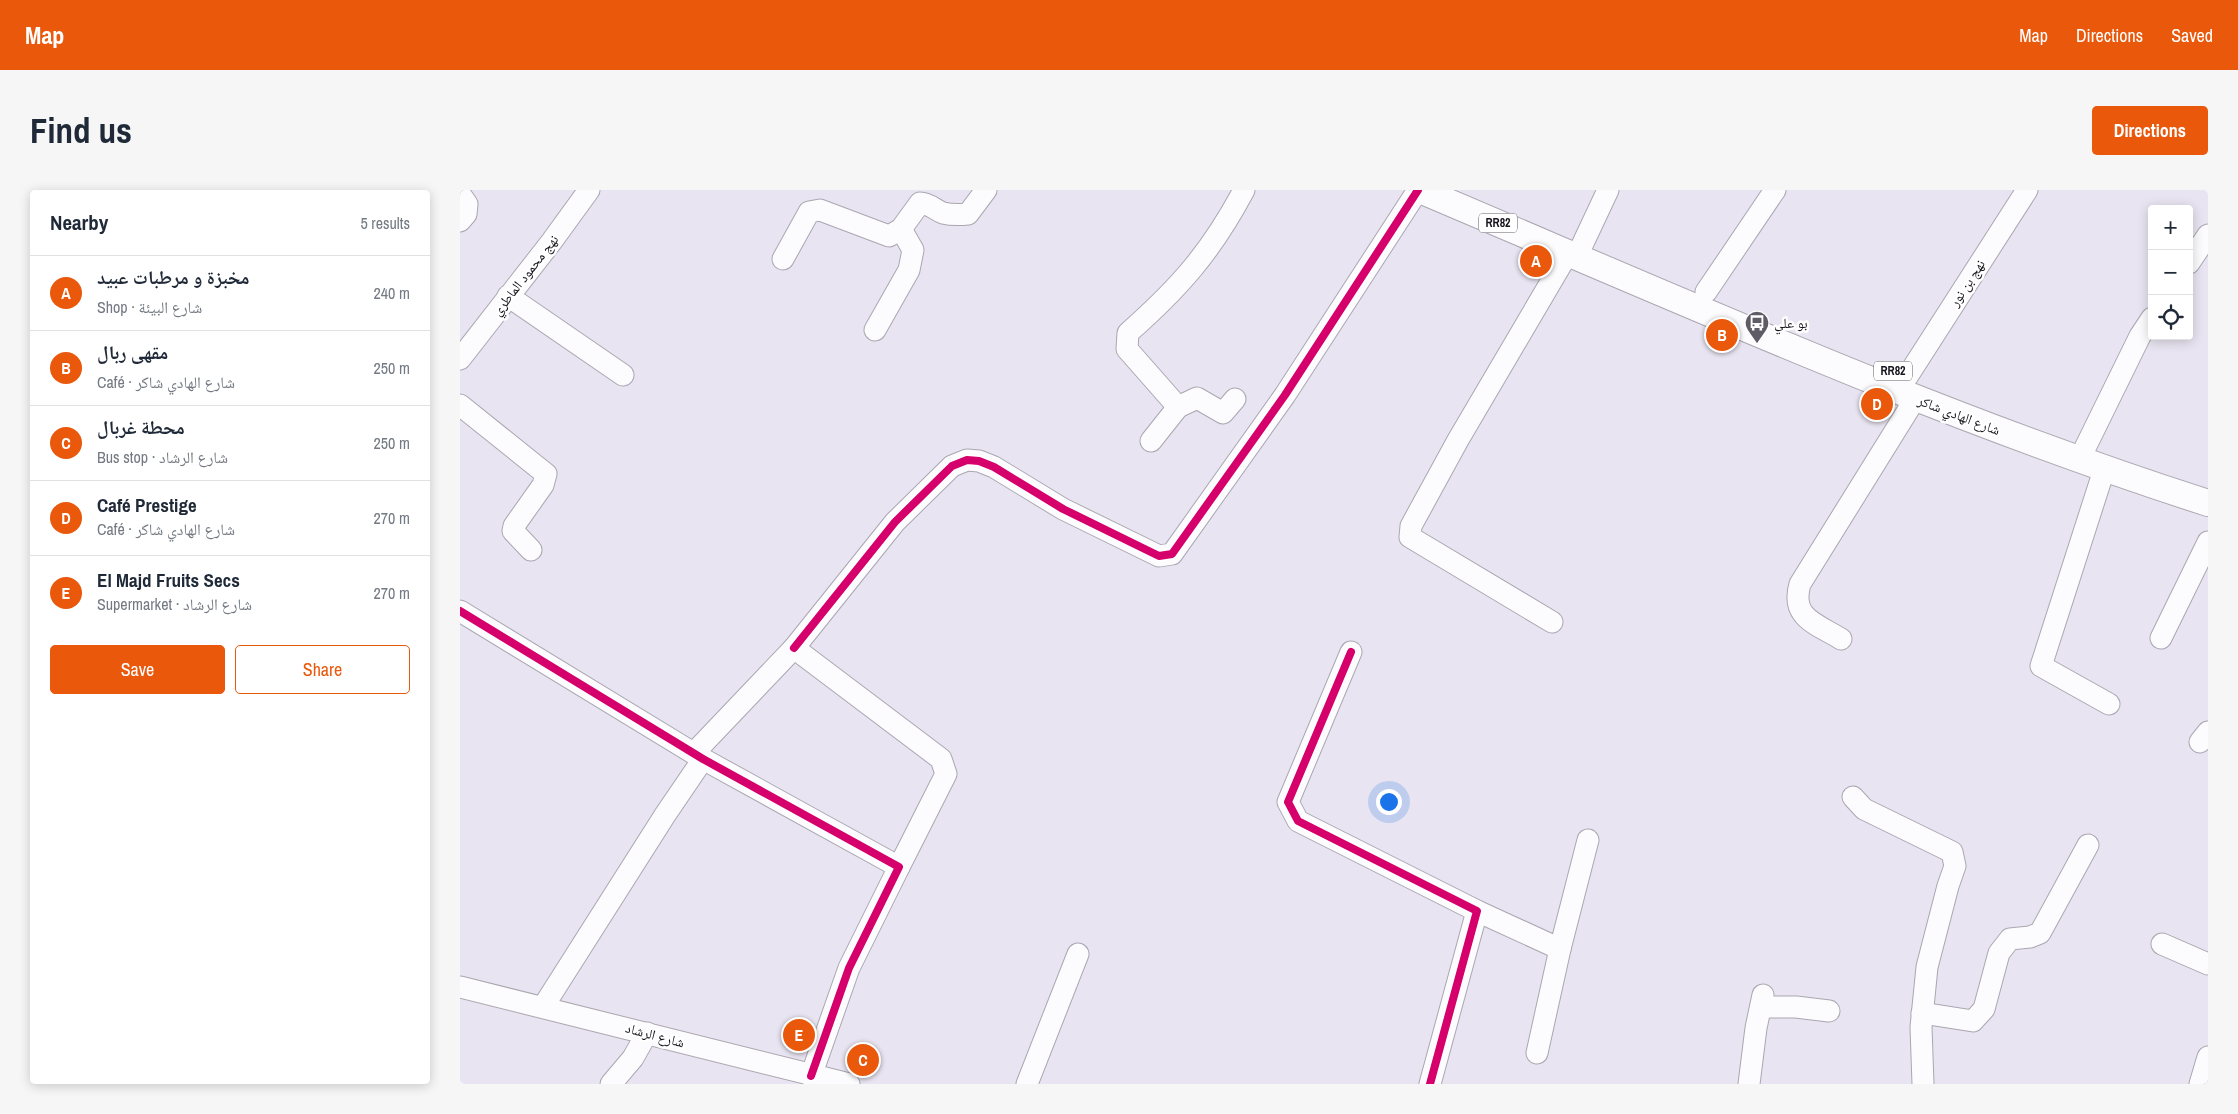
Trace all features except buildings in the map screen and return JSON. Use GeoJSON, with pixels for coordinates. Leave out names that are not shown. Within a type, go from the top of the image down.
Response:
{"type":"FeatureCollection","features":[{"type":"Feature","properties":{"kind":"main road","name":"RR82"},"geometry":{"type":"LineString","coordinates":[[1419,190],[1576,250]]}},
{"type":"Feature","properties":{"kind":"main road","name":"RR82"},"geometry":{"type":"LineString","coordinates":[[1460,190],[1576,250]]}},
{"type":"Feature","properties":{"kind":"main road","name":"شارع الهادي شاكر"},"geometry":{"type":"LineString","coordinates":[[1576,250],[1706,292],[1907,389],[2085,448],[2108,463],[2208,487]]}},
{"type":"Feature","properties":{"kind":"main road","name":"شارع الهادي شاكر"},"geometry":{"type":"LineString","coordinates":[[1576,250],[1907,389],[2108,463],[2208,503]]}},
{"type":"Feature","properties":{"kind":"street","name":"نهج محمود الماطري"},"geometry":{"type":"LineString","coordinates":[[460,360],[589,190]]}},
{"type":"Feature","properties":{"kind":"street"},"geometry":{"type":"LineString","coordinates":[[783,258],[809,212],[820,210],[888,236],[900,229],[920,204],[925,203],[941,212],[955,216],[968,214],[986,190]]}},
{"type":"Feature","properties":{"kind":"street"},"geometry":{"type":"LineString","coordinates":[[1178,406],[1127,349],[1128,333],[1166,299],[1198,264],[1226,224],[1244,190]]}},
{"type":"Feature","properties":{"kind":"street"},"geometry":{"type":"LineString","coordinates":[[543,1007],[665,815],[699,756],[794,648],[895,522],[952,466],[967,460],[979,461],[994,467],[1063,510],[1159,556],[1172,554],[1285,395],[1419,190]]}},
{"type":"Feature","properties":{"kind":"street"},"geometry":{"type":"LineString","coordinates":[[1552,622],[1410,538],[1411,526],[1458,440],[1576,250],[1608,190]]}},
{"type":"Feature","properties":{"kind":"street"},"geometry":{"type":"LineString","coordinates":[[1706,292],[1775,190]]}},
{"type":"Feature","properties":{"kind":"street","name":"نهج بن نور"},"geometry":{"type":"LineString","coordinates":[[1841,640],[1804,616],[1798,607],[1797,592],[1800,584],[1907,389],[2027,190]]}},
{"type":"Feature","properties":{"kind":"street"},"geometry":{"type":"LineString","coordinates":[[460,194],[467,204],[466,214],[460,221]]}},
{"type":"Feature","properties":{"kind":"street"},"geometry":{"type":"LineString","coordinates":[[875,330],[909,270],[913,250],[900,229]]}},
{"type":"Feature","properties":{"kind":"street"},"geometry":{"type":"LineString","coordinates":[[2193,257],[2208,235]]}},
{"type":"Feature","properties":{"kind":"street"},"geometry":{"type":"LineString","coordinates":[[508,296],[623,375]]}},
{"type":"Feature","properties":{"kind":"street"},"geometry":{"type":"LineString","coordinates":[[2085,448],[2140,336],[2148,324]]}},
{"type":"Feature","properties":{"kind":"street"},"geometry":{"type":"LineString","coordinates":[[1151,441],[1178,406],[1197,398],[1223,413],[1235,399]]}},
{"type":"Feature","properties":{"kind":"street"},"geometry":{"type":"LineString","coordinates":[[460,405],[546,474],[543,485],[514,526],[513,531],[531,550]]}},
{"type":"Feature","properties":{"kind":"street"},"geometry":{"type":"LineString","coordinates":[[2108,463],[2040,666],[2109,704]]}},
{"type":"Feature","properties":{"kind":"street"},"geometry":{"type":"LineString","coordinates":[[2161,638],[2208,542]]}},
{"type":"Feature","properties":{"kind":"street"},"geometry":{"type":"LineString","coordinates":[[460,611],[699,756],[899,867]]}},
{"type":"Feature","properties":{"kind":"street"},"geometry":{"type":"LineString","coordinates":[[794,648],[941,759],[946,774],[849,968],[811,1076]]}},
{"type":"Feature","properties":{"kind":"street"},"geometry":{"type":"LineString","coordinates":[[1351,652],[1288,802],[1298,821],[1477,911],[1560,949]]}},
{"type":"Feature","properties":{"kind":"street"},"geometry":{"type":"LineString","coordinates":[[1853,797],[1864,809],[1952,852],[1955,866],[1927,967],[1922,1012],[1923,1084]]}},
{"type":"Feature","properties":{"kind":"street"},"geometry":{"type":"LineString","coordinates":[[1537,1053],[1560,949],[1588,840]]}},
{"type":"Feature","properties":{"kind":"street"},"geometry":{"type":"LineString","coordinates":[[1922,1012],[1973,1021],[1984,1009],[1999,953],[2010,939],[2030,937],[2040,933],[2088,845]]}},
{"type":"Feature","properties":{"kind":"street"},"geometry":{"type":"LineString","coordinates":[[1430,1084],[1477,911]]}},
{"type":"Feature","properties":{"kind":"street"},"geometry":{"type":"LineString","coordinates":[[2162,944],[2208,964]]}},
{"type":"Feature","properties":{"kind":"street"},"geometry":{"type":"LineString","coordinates":[[1027,1084],[1078,954]]}},
{"type":"Feature","properties":{"kind":"street","name":"شارع الرشاد"},"geometry":{"type":"LineString","coordinates":[[460,987],[849,1084]]}},
{"type":"Feature","properties":{"kind":"street"},"geometry":{"type":"LineString","coordinates":[[1748,1084],[1762,1001],[1829,1011]]}},
{"type":"Feature","properties":{"kind":"street"},"geometry":{"type":"LineString","coordinates":[[611,1084],[633,1058],[647,1033]]}},
{"type":"Feature","properties":{"kind":"street"},"geometry":{"type":"LineString","coordinates":[[2200,1084],[2208,1057]]}},
{"type":"Feature","properties":{"kind":"cycle path"},"geometry":{"type":"LineString","coordinates":[[794,648],[895,522],[952,466],[967,460],[979,461],[994,467],[1063,509],[1159,556],[1172,554],[1285,395],[1418,190]]}},
{"type":"Feature","properties":{"kind":"cycle path"},"geometry":{"type":"LineString","coordinates":[[460,611],[703,759],[899,867],[849,968],[811,1076]]}},
{"type":"Feature","properties":{"kind":"cycle path"},"geometry":{"type":"LineString","coordinates":[[1351,652],[1288,802],[1298,821],[1477,911],[1430,1084]]}},
{"type":"Feature","properties":{"kind":"place","name":"مخبزة و مرطبات عبيد"},"geometry":{"type":"Point","coordinates":[1536,261]}},
{"type":"Feature","properties":{"kind":"place","name":"مقهى ربال"},"geometry":{"type":"Point","coordinates":[1722,335]}},
{"type":"Feature","properties":{"kind":"place","name":"بو علي"},"geometry":{"type":"Point","coordinates":[1757,344]}},
{"type":"Feature","properties":{"kind":"place","name":"Café Prestige"},"geometry":{"type":"Point","coordinates":[1877,404]}},
{"type":"Feature","properties":{"kind":"place","name":"El Majd Fruits Secs"},"geometry":{"type":"Point","coordinates":[799,1035]}},
{"type":"Feature","properties":{"kind":"place","name":"محطة غربال"},"geometry":{"type":"Point","coordinates":[863,1060]}}]}
